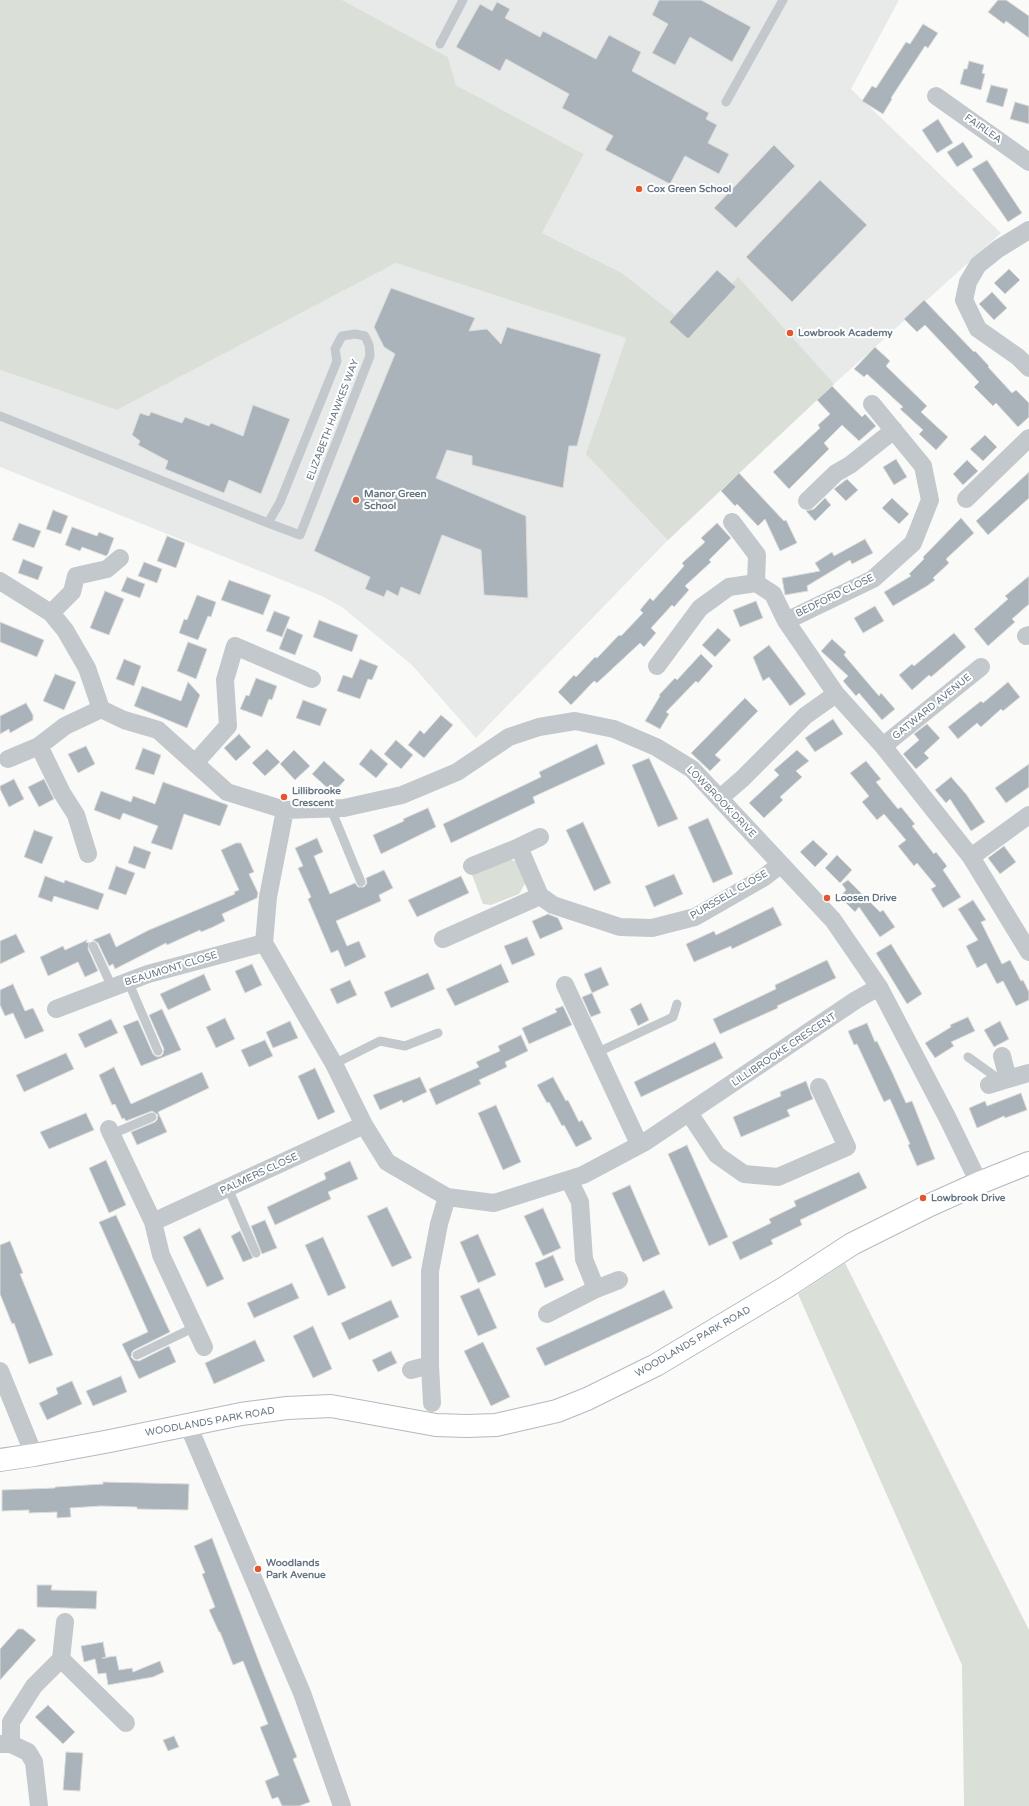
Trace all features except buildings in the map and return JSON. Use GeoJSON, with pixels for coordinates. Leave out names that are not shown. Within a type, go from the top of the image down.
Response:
{"type":"FeatureCollection","features":[{"type":"Feature","properties":{"kind":"street","name":"FAIRLEA"},"geometry":{"type":"LineString","coordinates":[[936,96],[1029,162]]}},
{"type":"Feature","properties":{"kind":"street"},"geometry":{"type":"LineString","coordinates":[[1029,230],[998,249],[978,265],[968,282],[964,300],[978,329],[1018,358],[1029,368]]}},
{"type":"Feature","properties":{"kind":"street","name":"BEDFORD CLOSE"},"geometry":{"type":"LineString","coordinates":[[786,621],[873,579],[913,543],[930,500],[923,466],[872,404]]}},
{"type":"Feature","properties":{"kind":"street"},"geometry":{"type":"LineString","coordinates":[[807,501],[836,473],[850,465],[894,430]]}},
{"type":"Feature","properties":{"kind":"street"},"geometry":{"type":"LineString","coordinates":[[966,499],[1029,438]]}},
{"type":"Feature","properties":{"kind":"street"},"geometry":{"type":"LineString","coordinates":[[732,522],[757,555],[756,583]]}},
{"type":"Feature","properties":{"kind":"street"},"geometry":{"type":"LineString","coordinates":[[51,614],[72,592],[76,576],[107,569],[120,558]]}},
{"type":"Feature","properties":{"kind":"street"},"geometry":{"type":"LineString","coordinates":[[0,581],[51,614],[65,630],[87,668],[101,709],[65,726],[39,746],[8,759]]}},
{"type":"Feature","properties":{"kind":"street"},"geometry":{"type":"LineString","coordinates":[[657,666],[700,608],[729,587],[756,583],[773,594],[786,621],[836,694],[883,746],[970,857],[1029,952]]}},
{"type":"Feature","properties":{"kind":"street"},"geometry":{"type":"LineString","coordinates":[[195,763],[228,726],[225,680],[235,646],[312,678]]}},
{"type":"Feature","properties":{"kind":"street","name":"GATWARD AVENUE"},"geometry":{"type":"LineString","coordinates":[[883,746],[981,667]]}},
{"type":"Feature","properties":{"kind":"street"},"geometry":{"type":"LineString","coordinates":[[720,798],[742,779],[804,716],[836,694]]}},
{"type":"Feature","properties":{"kind":"street","name":"LOWBROOK DRIVE"},"geometry":{"type":"LineString","coordinates":[[101,709],[124,720],[158,730],[227,792],[285,810],[344,808],[402,795],[457,772],[509,737],[539,727],[574,721],[614,729],[656,747],[692,769],[780,865],[833,920],[879,987],[948,1119],[979,1183]]}},
{"type":"Feature","properties":{"kind":"street"},"geometry":{"type":"LineString","coordinates":[[39,746],[62,793],[76,815],[88,854]]}},
{"type":"Feature","properties":{"kind":"street"},"geometry":{"type":"LineString","coordinates":[[264,943],[268,897],[285,810]]}},
{"type":"Feature","properties":{"kind":"street"},"geometry":{"type":"LineString","coordinates":[[970,857],[1029,815]]}},
{"type":"Feature","properties":{"kind":"street"},"geometry":{"type":"LineString","coordinates":[[472,866],[540,837]]}},
{"type":"Feature","properties":{"kind":"street"},"geometry":{"type":"LineString","coordinates":[[443,939],[540,896],[519,847]]}},
{"type":"Feature","properties":{"kind":"street","name":"PURSSELL CLOSE"},"geometry":{"type":"LineString","coordinates":[[540,896],[553,905],[620,927],[652,928],[694,917],[763,878],[780,865]]}},
{"type":"Feature","properties":{"kind":"street","name":"BEAUMONT CLOSE"},"geometry":{"type":"LineString","coordinates":[[56,1009],[148,974],[264,943]]}},
{"type":"Feature","properties":{"kind":"street","name":"LILLIBROOKE CRESCENT"},"geometry":{"type":"LineString","coordinates":[[264,943],[334,1064],[364,1125],[387,1162],[446,1197],[494,1204],[583,1175],[645,1142],[856,1000],[879,987]]}},
{"type":"Feature","properties":{"kind":"street"},"geometry":{"type":"LineString","coordinates":[[565,985],[639,1144]]}},
{"type":"Feature","properties":{"kind":"street"},"geometry":{"type":"LineString","coordinates":[[1002,1056],[998,1082],[1029,1073]]}},
{"type":"Feature","properties":{"kind":"street"},"geometry":{"type":"LineString","coordinates":[[689,1113],[717,1155],[722,1159],[744,1174],[778,1177],[847,1147],[819,1087]]}},
{"type":"Feature","properties":{"kind":"street","name":"PALMERS CLOSE"},"geometry":{"type":"LineString","coordinates":[[153,1222],[364,1125]]}},
{"type":"Feature","properties":{"kind":"street"},"geometry":{"type":"LineString","coordinates":[[110,1132],[153,1222],[161,1255],[204,1347]]}},
{"type":"Feature","properties":{"kind":"street","name":"WOODLANDS PARK ROAD"},"geometry":{"type":"LineString","coordinates":[[0,1460],[34,1455],[241,1414],[279,1409],[331,1406],[436,1425],[467,1426],[496,1425],[557,1411],[587,1399],[656,1365],[786,1287],[852,1244],[930,1204],[1029,1163]]}},
{"type":"Feature","properties":{"kind":"street"},"geometry":{"type":"LineString","coordinates":[[569,1180],[580,1202],[584,1258],[596,1289]]}},
{"type":"Feature","properties":{"kind":"street"},"geometry":{"type":"LineString","coordinates":[[432,1403],[430,1365],[430,1271],[446,1197]]}},
{"type":"Feature","properties":{"kind":"street"},"geometry":{"type":"LineString","coordinates":[[547,1314],[596,1289],[619,1280]]}},
{"type":"Feature","properties":{"kind":"street"},"geometry":{"type":"LineString","coordinates":[[411,1370],[430,1365]]}},
{"type":"Feature","properties":{"kind":"street"},"geometry":{"type":"LineString","coordinates":[[0,1371],[34,1455]]}},
{"type":"Feature","properties":{"kind":"street"},"geometry":{"type":"LineString","coordinates":[[188,1425],[302,1693],[342,1806]]}},
{"type":"Feature","properties":{"kind":"street"},"geometry":{"type":"LineString","coordinates":[[40,1806],[34,1762],[28,1752],[6,1744],[11,1722],[34,1686],[61,1659],[65,1622]]}},
{"type":"Feature","properties":{"kind":"street"},"geometry":{"type":"LineString","coordinates":[[61,1659],[126,1723]]}},
{"type":"Feature","properties":{"kind":"lane"},"geometry":{"type":"LineString","coordinates":[[440,44],[463,0]]}},
{"type":"Feature","properties":{"kind":"lane"},"geometry":{"type":"LineString","coordinates":[[726,102],[783,0]]}},
{"type":"Feature","properties":{"kind":"lane","name":"ELIZABETH HAWKES WAY"},"geometry":{"type":"LineString","coordinates":[[0,416],[268,523],[300,535],[370,356],[369,345],[365,336],[355,334],[342,336],[335,348],[336,361],[280,502],[268,523]]}},
{"type":"Feature","properties":{"kind":"lane"},"geometry":{"type":"LineString","coordinates":[[331,809],[361,882]]}},
{"type":"Feature","properties":{"kind":"lane"},"geometry":{"type":"LineString","coordinates":[[93,946],[120,984],[158,1051]]}},
{"type":"Feature","properties":{"kind":"lane"},"geometry":{"type":"LineString","coordinates":[[596,1053],[673,1017],[677,1004]]}},
{"type":"Feature","properties":{"kind":"lane"},"geometry":{"type":"LineString","coordinates":[[334,1064],[380,1042],[405,1046],[438,1033]]}},
{"type":"Feature","properties":{"kind":"lane"},"geometry":{"type":"LineString","coordinates":[[968,1057],[993,1075],[998,1082]]}},
{"type":"Feature","properties":{"kind":"lane"},"geometry":{"type":"LineString","coordinates":[[110,1132],[152,1117]]}},
{"type":"Feature","properties":{"kind":"lane"},"geometry":{"type":"LineString","coordinates":[[228,1188],[256,1253]]}},
{"type":"Feature","properties":{"kind":"lane"},"geometry":{"type":"LineString","coordinates":[[137,1355],[195,1327]]}},
{"type":"Feature","properties":{"kind":"shaded area"},"geometry":{"type":"Polygon","coordinates":[[[0,0],[342,0],[448,57],[456,85],[584,154],[542,233],[622,273],[693,329],[738,277],[834,384],[668,540],[586,454],[626,338],[396,263],[117,410],[0,370],[0,0]]]}},
{"type":"Feature","properties":{"kind":"shaded area"},"geometry":{"type":"Polygon","coordinates":[[[342,0],[899,0],[851,89],[1001,233],[834,384],[668,540],[476,738],[412,665],[342,607],[322,596],[0,467],[0,370],[117,410],[396,263],[626,338],[587,453],[693,329],[622,273],[542,233],[584,154],[456,85],[448,57],[342,0]]]}},
{"type":"Feature","properties":{"kind":"shaded area"},"geometry":{"type":"Polygon","coordinates":[[[502,858],[516,861],[526,882],[519,894],[491,905],[483,904],[471,872],[502,858]]]}},
{"type":"Feature","properties":{"kind":"shaded area"},"geometry":{"type":"Polygon","coordinates":[[[845,1263],[1029,1630],[1029,1806],[964,1806],[962,1665],[798,1294],[845,1263]]]}},
{"type":"Feature","properties":{"kind":"place","name":"Cox Green School"},"geometry":{"type":"Point","coordinates":[639,189]}},
{"type":"Feature","properties":{"kind":"place","name":"Lowbrook Academy"},"geometry":{"type":"Point","coordinates":[790,333]}},
{"type":"Feature","properties":{"kind":"place","name":"Manor Green School"},"geometry":{"type":"Point","coordinates":[356,500]}},
{"type":"Feature","properties":{"kind":"place","name":"Lillibrooke Crescent"},"geometry":{"type":"Point","coordinates":[284,797]}},
{"type":"Feature","properties":{"kind":"place","name":"Loosen Drive"},"geometry":{"type":"Point","coordinates":[827,898]}},
{"type":"Feature","properties":{"kind":"place","name":"Lowbrook Drive"},"geometry":{"type":"Point","coordinates":[923,1198]}},
{"type":"Feature","properties":{"kind":"place","name":"Woodlands Park Avenue"},"geometry":{"type":"Point","coordinates":[258,1569]}}]}
